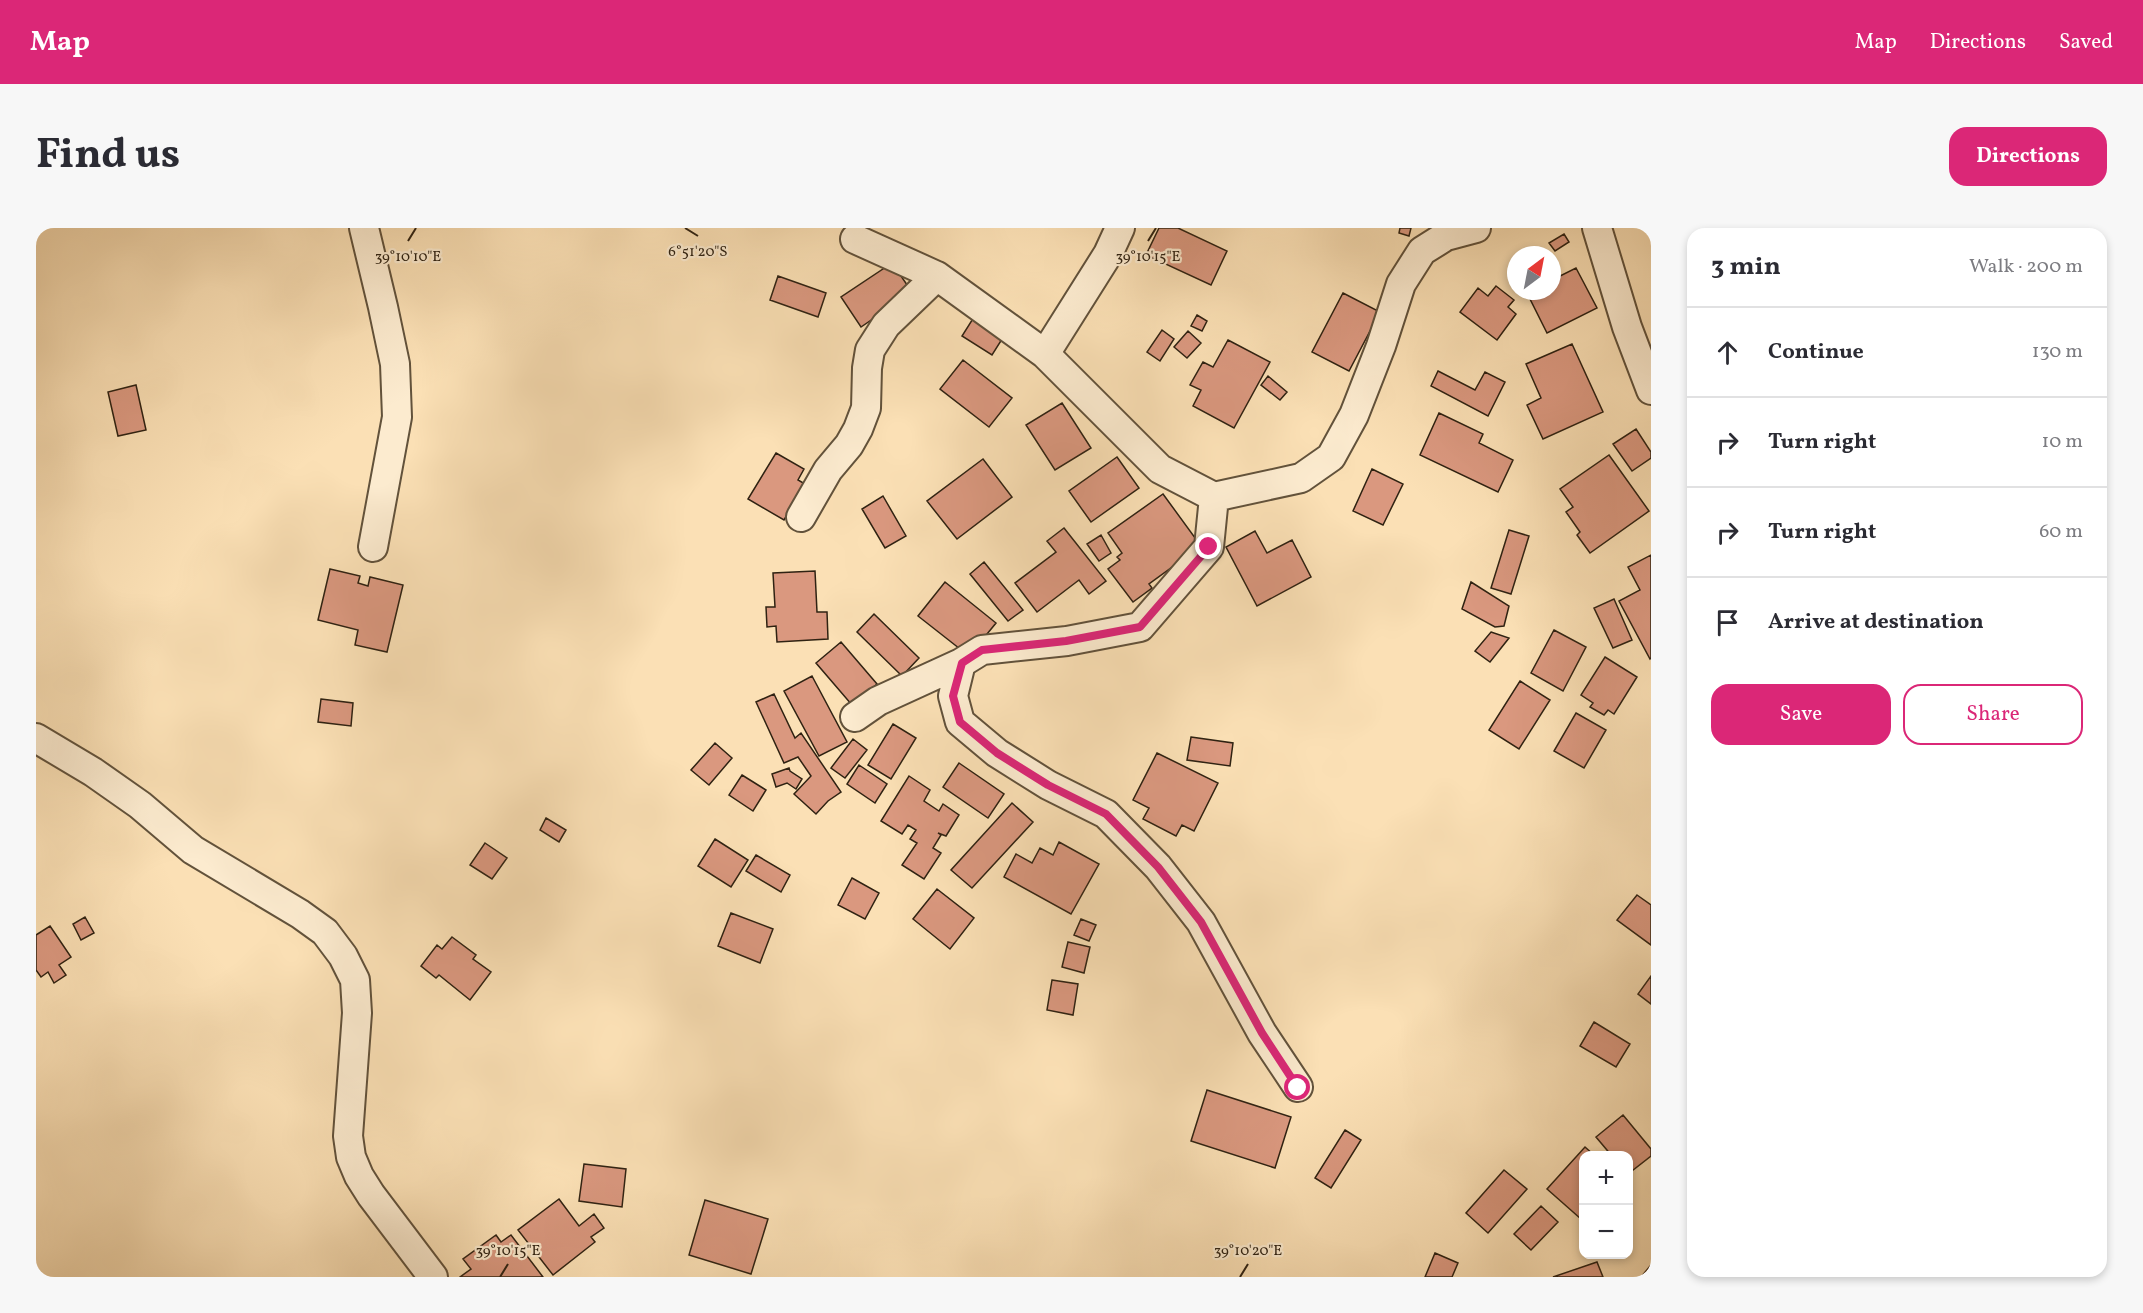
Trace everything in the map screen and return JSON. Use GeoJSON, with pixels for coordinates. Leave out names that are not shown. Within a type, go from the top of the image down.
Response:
{"type":"FeatureCollection","features":[{"type":"Feature","properties":{"kind":"street"},"geometry":{"type":"LineString","coordinates":[[364,228],[395,364],[397,417],[373,547]]}},
{"type":"Feature","properties":{"kind":"street"},"geometry":{"type":"LineString","coordinates":[[1045,354],[1108,254],[1120,228]]}},
{"type":"Feature","properties":{"kind":"street"},"geometry":{"type":"LineString","coordinates":[[855,239],[938,276],[1045,354],[1160,469],[1214,497],[1301,478],[1331,458],[1354,415],[1374,366],[1401,284],[1422,251],[1446,236],[1476,228]]}},
{"type":"Feature","properties":{"kind":"street"},"geometry":{"type":"LineString","coordinates":[[1597,228],[1628,327],[1651,390]]}},
{"type":"Feature","properties":{"kind":"street"},"geometry":{"type":"LineString","coordinates":[[801,517],[828,470],[849,445],[858,429],[866,408],[870,350],[886,325],[938,276]]}},
{"type":"Feature","properties":{"kind":"street"},"geometry":{"type":"LineString","coordinates":[[855,717],[878,701],[962,663],[982,650],[1066,641],[1140,627],[1209,547],[1214,497]]}},
{"type":"Feature","properties":{"kind":"street"},"geometry":{"type":"LineString","coordinates":[[962,663],[953,696],[960,722],[997,753],[1048,785],[1106,814],[1158,867],[1201,922],[1262,1033],[1298,1088]]}},
{"type":"Feature","properties":{"kind":"street"},"geometry":{"type":"LineString","coordinates":[[36,738],[93,772],[140,805],[193,850],[300,914],[325,932],[343,956],[355,980],[357,1013],[348,1136],[351,1157],[358,1176],[433,1277]]}},
{"type":"Feature","properties":{"kind":"building"},"geometry":{"type":"Polygon","coordinates":[[[1159,228],[1178,228],[1227,251],[1211,285],[1146,255],[1159,228]]]}},
{"type":"Feature","properties":{"kind":"building"},"geometry":{"type":"Polygon","coordinates":[[[1400,228],[1411,228],[1409,236],[1399,233],[1400,228]]]}},
{"type":"Feature","properties":{"kind":"building"},"geometry":{"type":"Polygon","coordinates":[[[1564,234],[1569,242],[1561,247],[1551,246],[1549,243],[1564,234]]]}},
{"type":"Feature","properties":{"kind":"building"},"geometry":{"type":"Polygon","coordinates":[[[892,263],[912,292],[861,327],[841,297],[892,263]]]}},
{"type":"Feature","properties":{"kind":"building"},"geometry":{"type":"Polygon","coordinates":[[[1576,268],[1597,308],[1547,333],[1530,300],[1561,300],[1561,276],[1576,268]]]}},
{"type":"Feature","properties":{"kind":"building"},"geometry":{"type":"Polygon","coordinates":[[[778,276],[826,293],[818,317],[770,300],[778,276]]]}},
{"type":"Feature","properties":{"kind":"building"},"geometry":{"type":"Polygon","coordinates":[[[1496,286],[1507,295],[1507,300],[1514,300],[1508,307],[1516,314],[1497,340],[1460,312],[1478,288],[1488,296],[1496,286]]]}},
{"type":"Feature","properties":{"kind":"building"},"geometry":{"type":"Polygon","coordinates":[[[1343,293],[1380,312],[1349,371],[1312,352],[1343,293]]]}},
{"type":"Feature","properties":{"kind":"building"},"geometry":{"type":"Polygon","coordinates":[[[1197,315],[1207,321],[1202,331],[1191,326],[1197,315]]]}},
{"type":"Feature","properties":{"kind":"building"},"geometry":{"type":"Polygon","coordinates":[[[974,317],[1004,336],[992,355],[962,336],[974,317]]]}},
{"type":"Feature","properties":{"kind":"building"},"geometry":{"type":"Polygon","coordinates":[[[1162,330],[1174,339],[1160,361],[1147,352],[1162,330]]]}},
{"type":"Feature","properties":{"kind":"building"},"geometry":{"type":"Polygon","coordinates":[[[1188,331],[1201,343],[1187,358],[1174,347],[1188,331]]]}},
{"type":"Feature","properties":{"kind":"building"},"geometry":{"type":"Polygon","coordinates":[[[1228,340],[1270,362],[1234,428],[1193,406],[1201,390],[1190,385],[1203,362],[1213,367],[1228,340]]]}},
{"type":"Feature","properties":{"kind":"building"},"geometry":{"type":"Polygon","coordinates":[[[1572,344],[1603,412],[1543,439],[1527,405],[1541,398],[1526,364],[1572,344]]]}},
{"type":"Feature","properties":{"kind":"building"},"geometry":{"type":"Polygon","coordinates":[[[963,360],[1012,398],[989,427],[940,389],[963,360]]]}},
{"type":"Feature","properties":{"kind":"building"},"geometry":{"type":"Polygon","coordinates":[[[1438,371],[1475,390],[1485,372],[1505,382],[1488,416],[1431,386],[1438,371]]]}},
{"type":"Feature","properties":{"kind":"building"},"geometry":{"type":"Polygon","coordinates":[[[1268,376],[1287,392],[1280,400],[1261,385],[1268,376]]]}},
{"type":"Feature","properties":{"kind":"building"},"geometry":{"type":"Polygon","coordinates":[[[136,385],[146,430],[118,436],[108,392],[136,385]]]}},
{"type":"Feature","properties":{"kind":"building"},"geometry":{"type":"Polygon","coordinates":[[[1062,403],[1091,448],[1055,470],[1026,425],[1062,403]]]}},
{"type":"Feature","properties":{"kind":"building"},"geometry":{"type":"Polygon","coordinates":[[[1439,413],[1483,434],[1479,443],[1513,460],[1498,492],[1420,455],[1439,413]]]}},
{"type":"Feature","properties":{"kind":"building"},"geometry":{"type":"Polygon","coordinates":[[[1636,429],[1651,452],[1651,458],[1632,471],[1613,444],[1636,429]]]}},
{"type":"Feature","properties":{"kind":"building"},"geometry":{"type":"Polygon","coordinates":[[[776,453],[804,469],[798,480],[805,484],[784,520],[748,499],[776,453]]]}},
{"type":"Feature","properties":{"kind":"building"},"geometry":{"type":"Polygon","coordinates":[[[1609,455],[1649,511],[1590,553],[1577,535],[1580,532],[1566,512],[1573,507],[1560,489],[1609,455]]]}},
{"type":"Feature","properties":{"kind":"building"},"geometry":{"type":"Polygon","coordinates":[[[1117,457],[1139,488],[1091,522],[1069,491],[1117,457]]]}},
{"type":"Feature","properties":{"kind":"building"},"geometry":{"type":"Polygon","coordinates":[[[983,459],[1012,497],[957,539],[927,501],[983,459]]]}},
{"type":"Feature","properties":{"kind":"building"},"geometry":{"type":"Polygon","coordinates":[[[1372,469],[1403,484],[1383,525],[1353,511],[1372,469]]]}},
{"type":"Feature","properties":{"kind":"building"},"geometry":{"type":"Polygon","coordinates":[[[1163,494],[1201,546],[1149,584],[1152,588],[1133,602],[1108,569],[1120,560],[1117,557],[1122,553],[1108,533],[1163,494]]]}},
{"type":"Feature","properties":{"kind":"building"},"geometry":{"type":"Polygon","coordinates":[[[883,496],[906,536],[885,548],[862,509],[883,496]]]}},
{"type":"Feature","properties":{"kind":"building"},"geometry":{"type":"Polygon","coordinates":[[[1064,528],[1106,581],[1089,594],[1079,580],[1037,612],[1015,583],[1056,552],[1047,541],[1064,528]]]}},
{"type":"Feature","properties":{"kind":"building"},"geometry":{"type":"Polygon","coordinates":[[[1509,530],[1529,536],[1511,594],[1491,588],[1509,530]]]}},
{"type":"Feature","properties":{"kind":"building"},"geometry":{"type":"Polygon","coordinates":[[[1255,531],[1267,553],[1292,540],[1311,577],[1257,606],[1226,547],[1255,531]]]}},
{"type":"Feature","properties":{"kind":"building"},"geometry":{"type":"Polygon","coordinates":[[[1101,535],[1111,553],[1099,561],[1087,544],[1101,535]]]}},
{"type":"Feature","properties":{"kind":"building"},"geometry":{"type":"Polygon","coordinates":[[[1651,555],[1650,659],[1619,601],[1640,590],[1628,567],[1651,555]]]}},
{"type":"Feature","properties":{"kind":"building"},"geometry":{"type":"Polygon","coordinates":[[[984,562],[1023,610],[1008,621],[970,574],[984,562]]]}},
{"type":"Feature","properties":{"kind":"building"},"geometry":{"type":"Polygon","coordinates":[[[330,569],[360,576],[358,583],[368,586],[370,577],[403,585],[387,652],[355,645],[358,630],[318,620],[330,569]]]}},
{"type":"Feature","properties":{"kind":"building"},"geometry":{"type":"Polygon","coordinates":[[[815,571],[817,612],[827,612],[828,639],[777,642],[776,626],[767,627],[766,607],[775,607],[773,573],[815,571]]]}},
{"type":"Feature","properties":{"kind":"building"},"geometry":{"type":"Polygon","coordinates":[[[945,582],[996,623],[969,656],[918,616],[945,582]]]}},
{"type":"Feature","properties":{"kind":"building"},"geometry":{"type":"Polygon","coordinates":[[[1471,582],[1509,606],[1504,626],[1495,627],[1462,609],[1471,582]]]}},
{"type":"Feature","properties":{"kind":"building"},"geometry":{"type":"Polygon","coordinates":[[[1614,599],[1632,640],[1613,648],[1594,608],[1614,599]]]}},
{"type":"Feature","properties":{"kind":"building"},"geometry":{"type":"Polygon","coordinates":[[[874,614],[919,658],[902,676],[857,632],[874,614]]]}},
{"type":"Feature","properties":{"kind":"building"},"geometry":{"type":"Polygon","coordinates":[[[1554,630],[1586,647],[1563,691],[1531,673],[1554,630]]]}},
{"type":"Feature","properties":{"kind":"building"},"geometry":{"type":"Polygon","coordinates":[[[1491,632],[1509,638],[1490,662],[1475,651],[1491,632]]]}},
{"type":"Feature","properties":{"kind":"building"},"geometry":{"type":"Polygon","coordinates":[[[841,642],[877,684],[852,705],[816,663],[841,642]]]}},
{"type":"Feature","properties":{"kind":"building"},"geometry":{"type":"Polygon","coordinates":[[[1605,657],[1637,677],[1614,714],[1608,710],[1604,715],[1590,707],[1593,703],[1581,695],[1605,657]]]}},
{"type":"Feature","properties":{"kind":"building"},"geometry":{"type":"Polygon","coordinates":[[[812,676],[847,742],[819,756],[784,691],[812,676]]]}},
{"type":"Feature","properties":{"kind":"building"},"geometry":{"type":"Polygon","coordinates":[[[1520,681],[1550,700],[1519,749],[1489,730],[1520,681]]]}},
{"type":"Feature","properties":{"kind":"building"},"geometry":{"type":"Polygon","coordinates":[[[774,694],[795,738],[801,733],[841,792],[828,801],[816,814],[794,794],[811,776],[798,757],[784,763],[756,702],[774,694]]]}},
{"type":"Feature","properties":{"kind":"building"},"geometry":{"type":"Polygon","coordinates":[[[321,699],[353,703],[351,726],[318,722],[321,699]]]}},
{"type":"Feature","properties":{"kind":"building"},"geometry":{"type":"Polygon","coordinates":[[[1576,713],[1606,730],[1584,768],[1554,751],[1576,713]]]}},
{"type":"Feature","properties":{"kind":"building"},"geometry":{"type":"Polygon","coordinates":[[[893,724],[916,738],[891,779],[868,765],[893,724]]]}},
{"type":"Feature","properties":{"kind":"building"},"geometry":{"type":"Polygon","coordinates":[[[1191,737],[1233,743],[1230,766],[1187,760],[1191,737]]]}},
{"type":"Feature","properties":{"kind":"building"},"geometry":{"type":"Polygon","coordinates":[[[853,739],[867,750],[845,778],[831,768],[853,739]]]}},
{"type":"Feature","properties":{"kind":"building"},"geometry":{"type":"Polygon","coordinates":[[[715,743],[732,758],[709,785],[691,770],[715,743]]]}},
{"type":"Feature","properties":{"kind":"building"},"geometry":{"type":"Polygon","coordinates":[[[1157,753],[1218,783],[1194,831],[1182,825],[1176,836],[1143,819],[1149,808],[1133,800],[1157,753]]]}},
{"type":"Feature","properties":{"kind":"building"},"geometry":{"type":"Polygon","coordinates":[[[959,763],[1004,794],[988,818],[943,787],[959,763]]]}},
{"type":"Feature","properties":{"kind":"building"},"geometry":{"type":"Polygon","coordinates":[[[859,765],[887,784],[875,803],[847,784],[859,765]]]}},
{"type":"Feature","properties":{"kind":"building"},"geometry":{"type":"Polygon","coordinates":[[[789,768],[802,779],[796,789],[787,783],[776,787],[772,774],[789,768]]]}},
{"type":"Feature","properties":{"kind":"building"},"geometry":{"type":"Polygon","coordinates":[[[742,775],[766,790],[753,811],[729,795],[742,775]]]}},
{"type":"Feature","properties":{"kind":"building"},"geometry":{"type":"Polygon","coordinates":[[[909,776],[930,790],[924,801],[939,811],[943,804],[959,815],[946,836],[938,833],[941,835],[933,848],[941,853],[924,879],[902,865],[917,843],[910,839],[916,830],[908,825],[902,834],[881,821],[909,776]]]}},
{"type":"Feature","properties":{"kind":"building"},"geometry":{"type":"Polygon","coordinates":[[[1012,803],[1033,822],[972,888],[951,870],[1012,803]]]}},
{"type":"Feature","properties":{"kind":"building"},"geometry":{"type":"Polygon","coordinates":[[[546,818],[566,830],[559,842],[540,830],[546,818]]]}},
{"type":"Feature","properties":{"kind":"building"},"geometry":{"type":"Polygon","coordinates":[[[715,839],[748,860],[731,887],[698,866],[715,839]]]}},
{"type":"Feature","properties":{"kind":"building"},"geometry":{"type":"Polygon","coordinates":[[[1059,842],[1099,864],[1071,914],[1004,877],[1016,854],[1032,863],[1040,848],[1053,855],[1059,842]]]}},
{"type":"Feature","properties":{"kind":"building"},"geometry":{"type":"Polygon","coordinates":[[[485,843],[507,858],[492,879],[470,865],[485,843]]]}},
{"type":"Feature","properties":{"kind":"building"},"geometry":{"type":"Polygon","coordinates":[[[756,855],[790,875],[781,892],[746,871],[756,855]]]}},
{"type":"Feature","properties":{"kind":"building"},"geometry":{"type":"Polygon","coordinates":[[[852,878],[879,893],[865,919],[838,905],[852,878]]]}},
{"type":"Feature","properties":{"kind":"building"},"geometry":{"type":"Polygon","coordinates":[[[937,889],[974,918],[950,949],[913,919],[937,889]]]}},
{"type":"Feature","properties":{"kind":"building"},"geometry":{"type":"Polygon","coordinates":[[[1637,895],[1651,905],[1651,945],[1617,920],[1637,895]]]}},
{"type":"Feature","properties":{"kind":"building"},"geometry":{"type":"Polygon","coordinates":[[[731,913],[773,929],[760,963],[718,946],[731,913]]]}},
{"type":"Feature","properties":{"kind":"building"},"geometry":{"type":"Polygon","coordinates":[[[85,917],[94,933],[81,940],[73,924],[85,917]]]}},
{"type":"Feature","properties":{"kind":"building"},"geometry":{"type":"Polygon","coordinates":[[[1081,919],[1096,925],[1089,941],[1074,935],[1081,919]]]}},
{"type":"Feature","properties":{"kind":"building"},"geometry":{"type":"Polygon","coordinates":[[[50,926],[71,957],[59,965],[66,975],[54,983],[48,972],[41,977],[36,970],[36,935],[50,926]]]}},
{"type":"Feature","properties":{"kind":"building"},"geometry":{"type":"Polygon","coordinates":[[[452,937],[476,955],[473,959],[491,972],[470,1000],[439,975],[436,978],[421,966],[437,945],[442,949],[452,937]]]}},
{"type":"Feature","properties":{"kind":"building"},"geometry":{"type":"Polygon","coordinates":[[[1068,942],[1090,947],[1084,973],[1062,967],[1068,942]]]}},
{"type":"Feature","properties":{"kind":"building"},"geometry":{"type":"Polygon","coordinates":[[[1651,976],[1651,1004],[1638,994],[1651,976]]]}},
{"type":"Feature","properties":{"kind":"building"},"geometry":{"type":"Polygon","coordinates":[[[1052,980],[1078,984],[1073,1015],[1047,1010],[1052,980]]]}},
{"type":"Feature","properties":{"kind":"building"},"geometry":{"type":"Polygon","coordinates":[[[1594,1022],[1630,1044],[1616,1067],[1580,1046],[1594,1022]]]}},
{"type":"Feature","properties":{"kind":"building"},"geometry":{"type":"Polygon","coordinates":[[[1207,1090],[1291,1117],[1275,1168],[1191,1141],[1207,1090]]]}},
{"type":"Feature","properties":{"kind":"building"},"geometry":{"type":"Polygon","coordinates":[[[1623,1115],[1651,1149],[1651,1156],[1633,1170],[1633,1151],[1608,1151],[1596,1137],[1623,1115]]]}},
{"type":"Feature","properties":{"kind":"building"},"geometry":{"type":"Polygon","coordinates":[[[1345,1130],[1361,1140],[1331,1188],[1315,1178],[1345,1130]]]}},
{"type":"Feature","properties":{"kind":"building"},"geometry":{"type":"Polygon","coordinates":[[[1579,1154],[1579,1217],[1547,1189],[1579,1154]]]}},
{"type":"Feature","properties":{"kind":"building"},"geometry":{"type":"Polygon","coordinates":[[[584,1164],[626,1169],[622,1207],[579,1201],[584,1164]]]}},
{"type":"Feature","properties":{"kind":"building"},"geometry":{"type":"Polygon","coordinates":[[[1504,1170],[1527,1189],[1488,1233],[1466,1213],[1504,1170]]]}},
{"type":"Feature","properties":{"kind":"building"},"geometry":{"type":"Polygon","coordinates":[[[559,1199],[579,1226],[594,1214],[604,1228],[591,1237],[595,1242],[553,1275],[518,1230],[559,1199]]]}},
{"type":"Feature","properties":{"kind":"building"},"geometry":{"type":"Polygon","coordinates":[[[705,1200],[768,1219],[751,1274],[689,1255],[705,1200]]]}},
{"type":"Feature","properties":{"kind":"building"},"geometry":{"type":"Polygon","coordinates":[[[1541,1206],[1558,1222],[1531,1250],[1514,1234],[1541,1206]]]}},
{"type":"Feature","properties":{"kind":"building"},"geometry":{"type":"Polygon","coordinates":[[[496,1235],[501,1242],[511,1235],[543,1277],[460,1277],[471,1269],[463,1259],[496,1235]]]}},
{"type":"Feature","properties":{"kind":"building"},"geometry":{"type":"Polygon","coordinates":[[[1435,1253],[1458,1263],[1452,1277],[1425,1277],[1435,1253]]]}},
{"type":"Feature","properties":{"kind":"building"},"geometry":{"type":"Polygon","coordinates":[[[1597,1262],[1603,1277],[1553,1277],[1597,1262]]]}},
{"type":"Feature","properties":{"kind":"building"},"geometry":{"type":"Polygon","coordinates":[[[1651,1265],[1651,1277],[1641,1277],[1651,1265]]]}},
{"type":"Feature","properties":{"kind":"route"},"geometry":{"type":"LineString","coordinates":[[1209,547],[1140,627],[1066,641],[982,650],[962,663],[953,696],[960,722],[997,753],[1048,785],[1106,814],[1158,867],[1201,922],[1262,1033],[1298,1088]]}}]}
